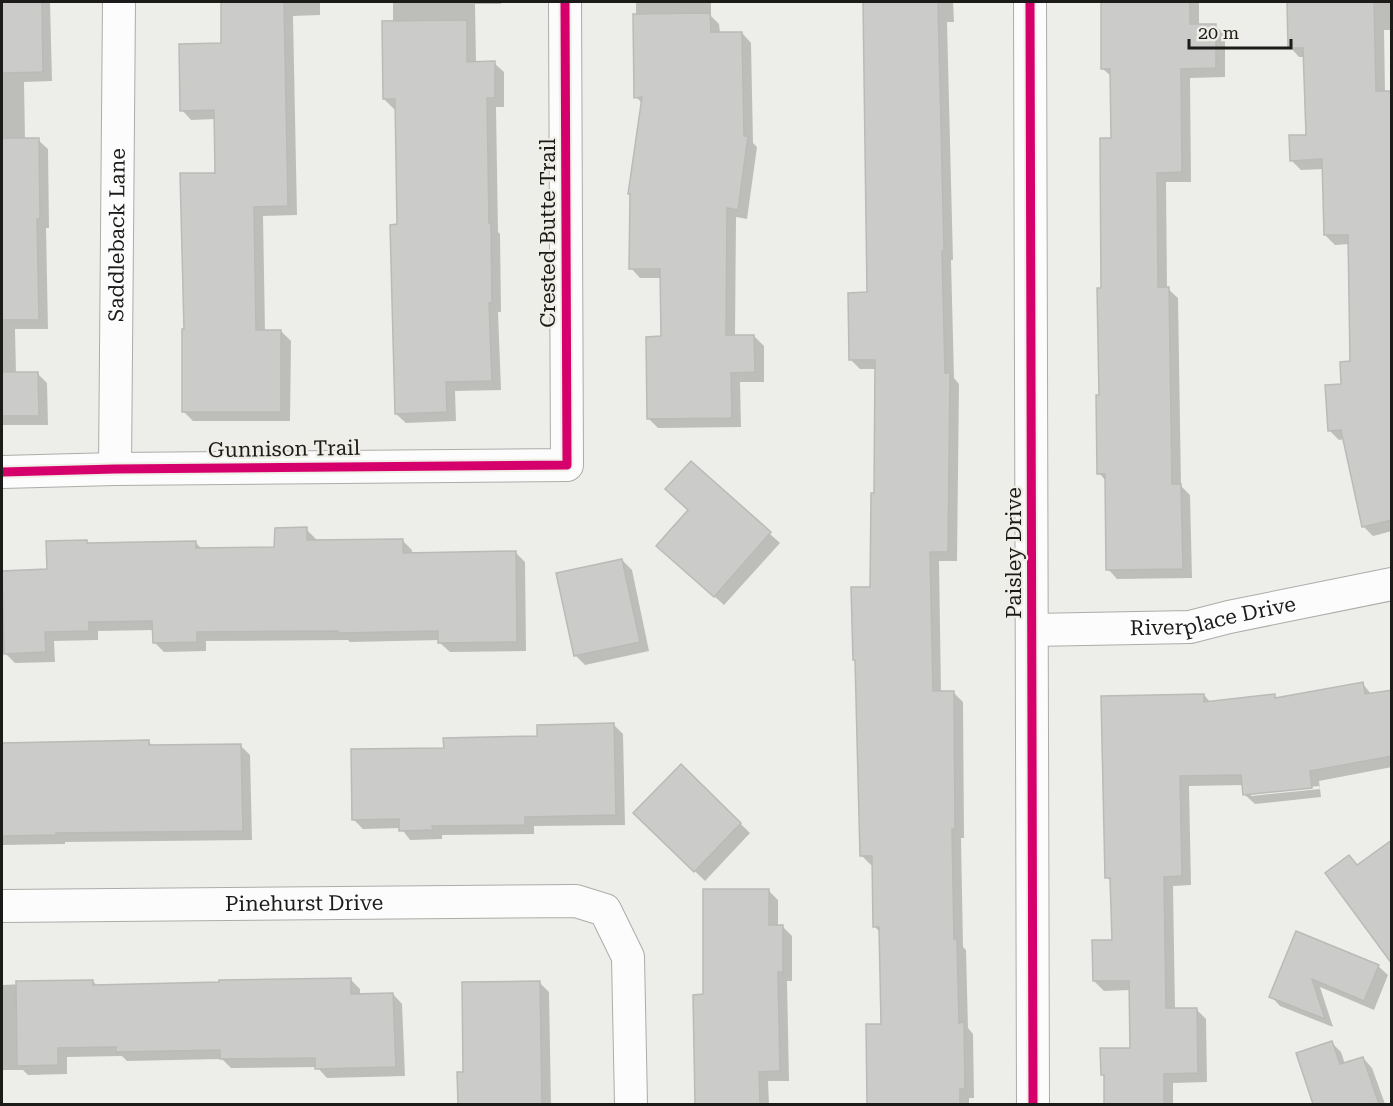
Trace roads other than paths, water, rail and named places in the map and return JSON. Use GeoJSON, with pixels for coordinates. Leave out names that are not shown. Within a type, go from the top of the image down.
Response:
{"type":"FeatureCollection","features":[{"type":"Feature","properties":{"kind":"street","name":"Saddleback Lane"},"geometry":{"type":"LineString","coordinates":[[115,469],[118,2]]}},
{"type":"Feature","properties":{"kind":"street","name":"Crested Butte Trail"},"geometry":{"type":"LineString","coordinates":[[565,2],[567,465]]}},
{"type":"Feature","properties":{"kind":"street","name":"Paisley Drive"},"geometry":{"type":"LineString","coordinates":[[1030,2],[1033,1104]]}},
{"type":"Feature","properties":{"kind":"street","name":"Gunnison Trail"},"geometry":{"type":"LineString","coordinates":[[2,472],[567,465]]}},
{"type":"Feature","properties":{"kind":"street","name":"Riverplace Drive"},"geometry":{"type":"LineString","coordinates":[[1032,630],[1190,627],[1392,584]]}},
{"type":"Feature","properties":{"kind":"street","name":"Pinehurst Drive"},"geometry":{"type":"LineString","coordinates":[[2,906],[576,901],[605,910],[628,957],[631,1104]]}}]}
